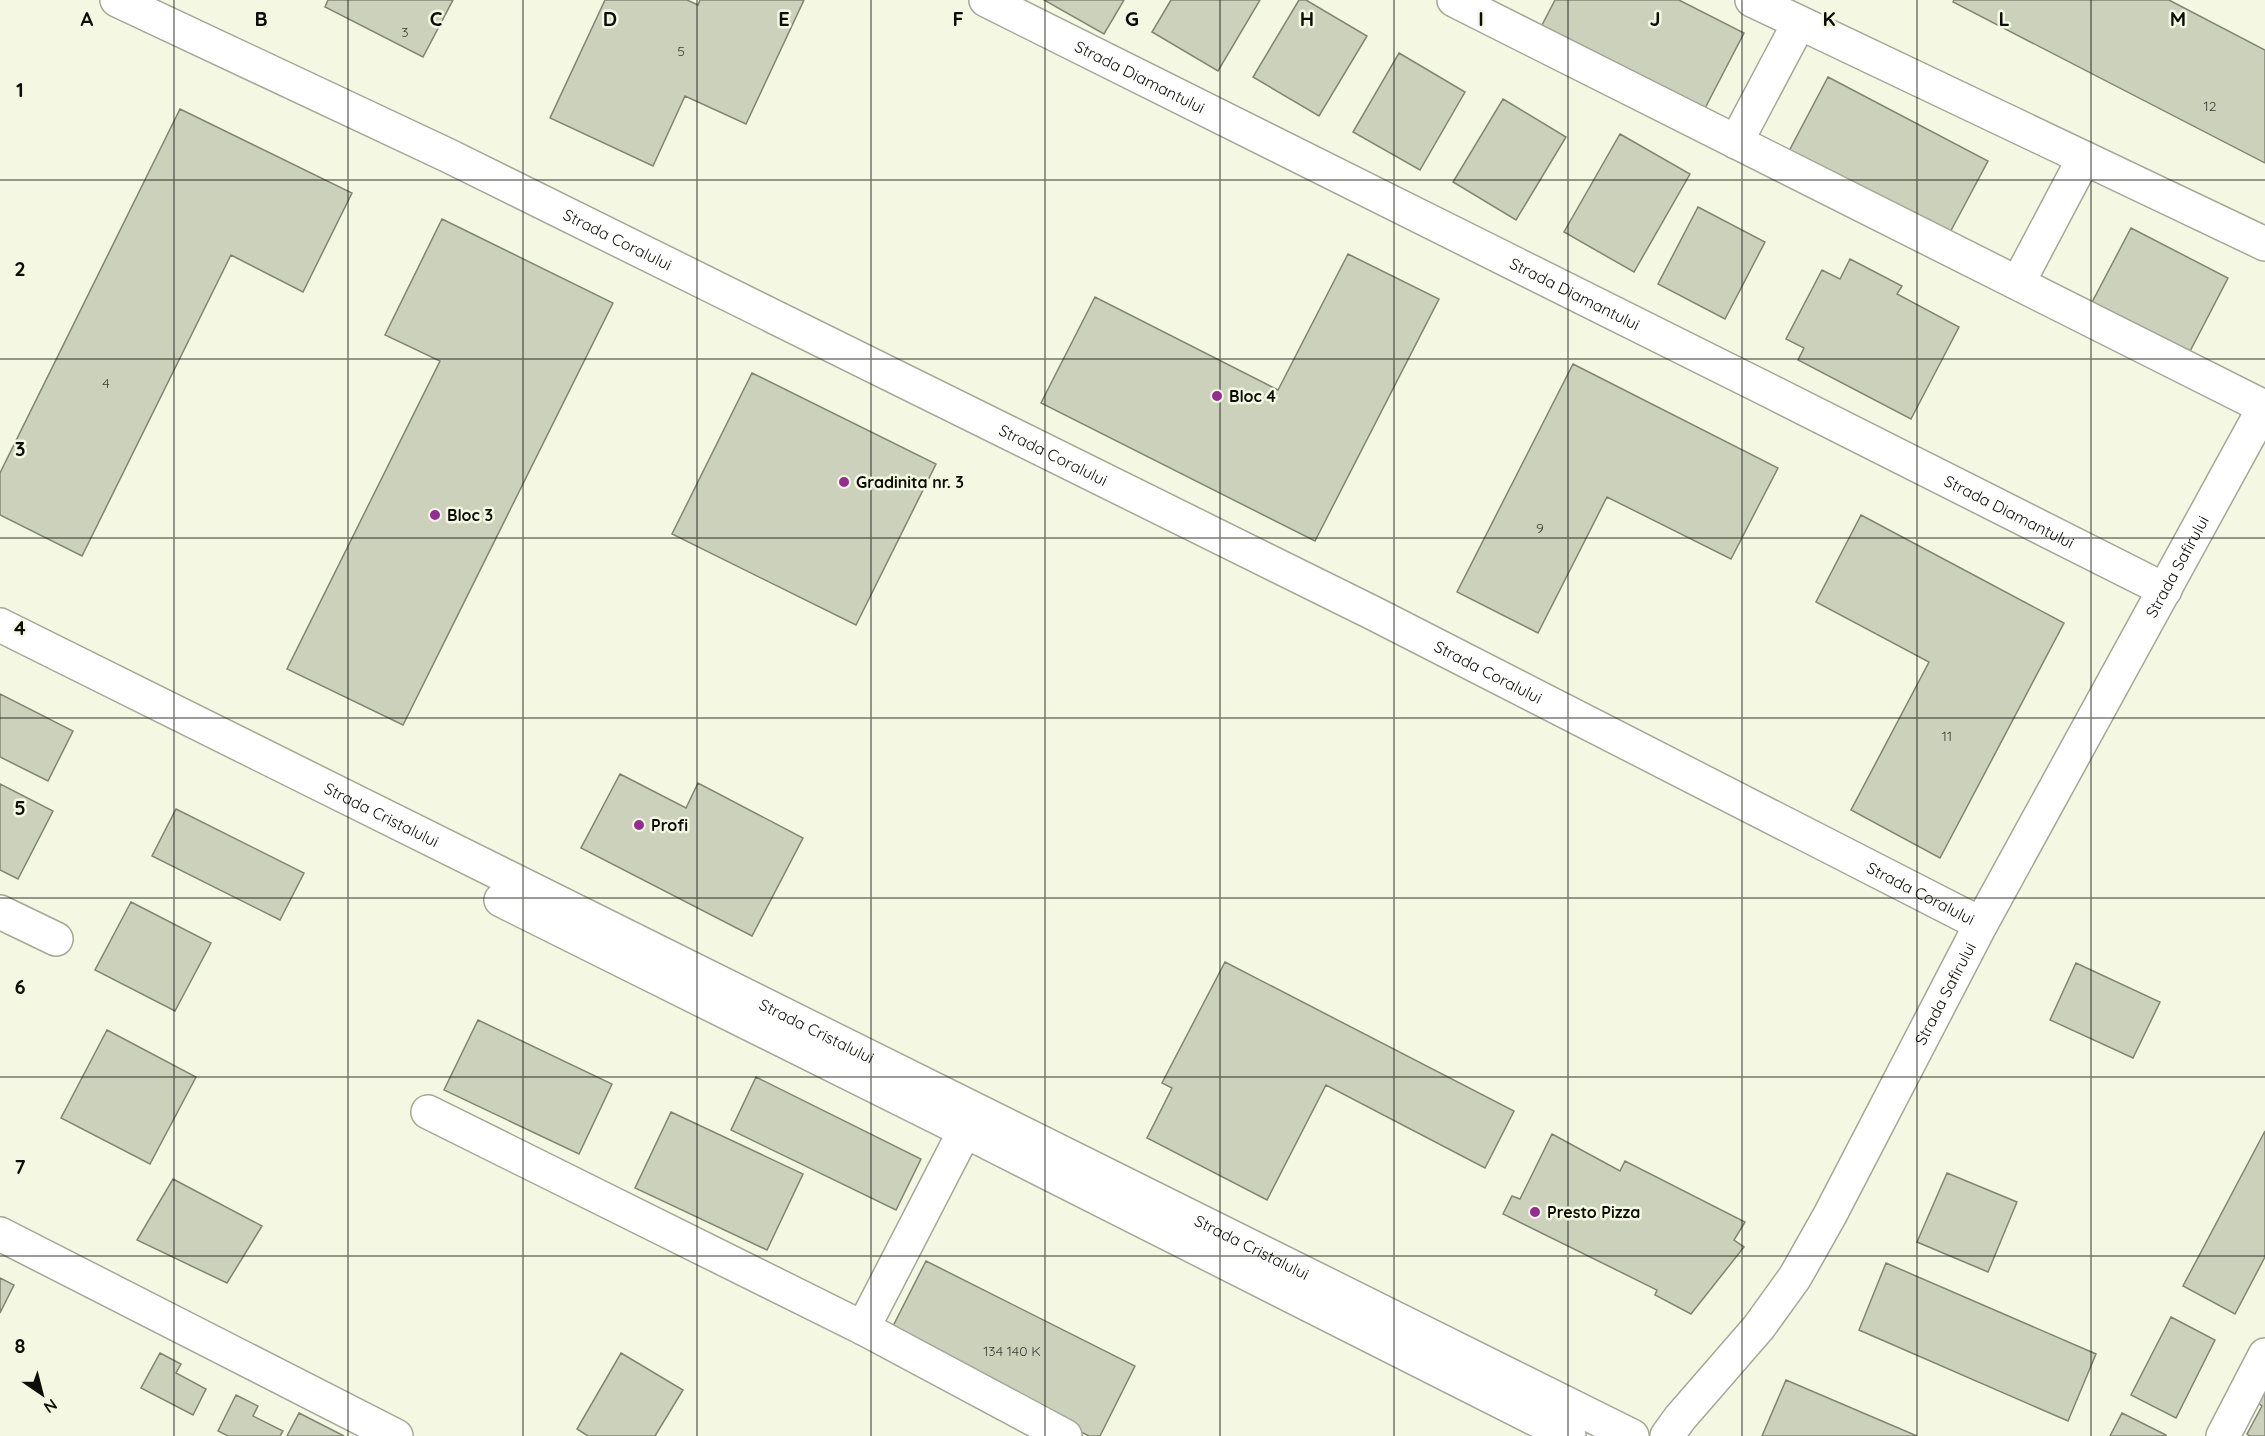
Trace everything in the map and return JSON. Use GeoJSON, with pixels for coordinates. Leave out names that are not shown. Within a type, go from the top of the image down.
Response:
{"type":"FeatureCollection","features":[{"type":"Feature","properties":{"kind":"street","name":"Strada Coralului"},"geometry":{"type":"LineString","coordinates":[[117,0],[447,154],[1353,603],[1981,924]]}},
{"type":"Feature","properties":{"kind":"street","name":"Strada Diamantului"},"geometry":{"type":"LineString","coordinates":[[986,0],[2164,590]]}},
{"type":"Feature","properties":{"kind":"street"},"geometry":{"type":"LineString","coordinates":[[1454,0],[1498,10],[1736,142],[2265,406]]}},
{"type":"Feature","properties":{"kind":"street"},"geometry":{"type":"LineString","coordinates":[[1752,0],[2265,244]]}},
{"type":"Feature","properties":{"kind":"street"},"geometry":{"type":"LineString","coordinates":[[1736,142],[1799,23]]}},
{"type":"Feature","properties":{"kind":"street"},"geometry":{"type":"LineString","coordinates":[[2018,283],[2084,158]]}},
{"type":"Feature","properties":{"kind":"street","name":"Strada Safirului"},"geometry":{"type":"LineString","coordinates":[[1667,1436],[1759,1327],[1795,1277],[1830,1215],[1981,924],[2265,406]]}},
{"type":"Feature","properties":{"kind":"street","name":"Strada Cristalului"},"geometry":{"type":"LineString","coordinates":[[0,625],[117,695]]}},
{"type":"Feature","properties":{"kind":"street","name":"Strada Cristalului"},"geometry":{"type":"LineString","coordinates":[[0,650],[117,695],[433,841],[970,1120],[1569,1436]]}},
{"type":"Feature","properties":{"kind":"street"},"geometry":{"type":"LineString","coordinates":[[0,912],[56,939]]}},
{"type":"Feature","properties":{"kind":"street"},"geometry":{"type":"LineString","coordinates":[[428,1112],[863,1328],[1065,1436]]}},
{"type":"Feature","properties":{"kind":"street"},"geometry":{"type":"LineString","coordinates":[[863,1328],[970,1120]]}},
{"type":"Feature","properties":{"kind":"street","name":"Strada Cristalului"},"geometry":{"type":"LineString","coordinates":[[970,1120],[1632,1436]]}},
{"type":"Feature","properties":{"kind":"street"},"geometry":{"type":"LineString","coordinates":[[0,1234],[396,1436]]}},
{"type":"Feature","properties":{"kind":"street"},"geometry":{"type":"LineString","coordinates":[[2223,1436],[2265,1355]]}},
{"type":"Feature","properties":{"kind":"building"},"geometry":{"type":"Polygon","coordinates":[[[328,0],[453,0],[423,57],[325,7],[328,0]]]}},
{"type":"Feature","properties":{"kind":"building"},"geometry":{"type":"Polygon","coordinates":[[[605,0],[687,0],[698,5],[700,0],[804,0],[746,124],[685,96],[653,166],[550,118],[605,0]]]}},
{"type":"Feature","properties":{"kind":"building"},"geometry":{"type":"Polygon","coordinates":[[[1044,0],[1124,0],[1104,34],[1044,0]]]}},
{"type":"Feature","properties":{"kind":"building"},"geometry":{"type":"Polygon","coordinates":[[[1171,0],[1260,0],[1218,71],[1152,32],[1171,0]]]}},
{"type":"Feature","properties":{"kind":"building"},"geometry":{"type":"Polygon","coordinates":[[[1299,0],[1306,0],[1367,36],[1319,116],[1253,77],[1299,0]]]}},
{"type":"Feature","properties":{"kind":"building"},"geometry":{"type":"Polygon","coordinates":[[[1555,0],[1679,0],[1744,33],[1702,114],[1539,31],[1555,0]]]}},
{"type":"Feature","properties":{"kind":"building"},"geometry":{"type":"Polygon","coordinates":[[[1954,0],[2169,0],[2265,50],[2265,163],[1953,2],[1954,0]]]}},
{"type":"Feature","properties":{"kind":"building"},"geometry":{"type":"Polygon","coordinates":[[[1399,53],[1465,92],[1420,170],[1353,132],[1399,53]]]}},
{"type":"Feature","properties":{"kind":"building"},"geometry":{"type":"Polygon","coordinates":[[[1828,77],[1988,161],[1947,238],[1788,153],[1828,77]]]}},
{"type":"Feature","properties":{"kind":"building"},"geometry":{"type":"Polygon","coordinates":[[[1503,99],[1566,137],[1516,220],[1453,182],[1503,99]]]}},
{"type":"Feature","properties":{"kind":"building"},"geometry":{"type":"Polygon","coordinates":[[[180,109],[352,193],[303,292],[231,255],[82,556],[0,515],[0,473],[180,109]]]}},
{"type":"Feature","properties":{"kind":"building"},"geometry":{"type":"Polygon","coordinates":[[[1620,134],[1690,174],[1634,272],[1564,232],[1620,134]]]}},
{"type":"Feature","properties":{"kind":"building"},"geometry":{"type":"Polygon","coordinates":[[[1698,207],[1765,242],[1725,319],[1658,284],[1698,207]]]}},
{"type":"Feature","properties":{"kind":"building","name":"Bloc 3"},"geometry":{"type":"Polygon","coordinates":[[[442,219],[613,303],[403,725],[287,669],[440,361],[385,335],[442,219]]]}},
{"type":"Feature","properties":{"kind":"building"},"geometry":{"type":"Polygon","coordinates":[[[2131,228],[2228,278],[2186,359],[2089,308],[2131,228]]]}},
{"type":"Feature","properties":{"kind":"building","name":"Bloc 4"},"geometry":{"type":"Polygon","coordinates":[[[1348,254],[1439,299],[1315,541],[1041,403],[1095,297],[1278,390],[1348,254]]]}},
{"type":"Feature","properties":{"kind":"building"},"geometry":{"type":"Polygon","coordinates":[[[1850,259],[1902,286],[1897,294],[1959,327],[1911,419],[1798,360],[1804,348],[1786,339],[1822,270],[1840,279],[1850,259]]]}},
{"type":"Feature","properties":{"kind":"building"},"geometry":{"type":"Polygon","coordinates":[[[1573,364],[1778,468],[1731,559],[1607,497],[1538,633],[1457,592],[1573,364]]]}},
{"type":"Feature","properties":{"kind":"building"},"geometry":{"type":"Polygon","coordinates":[[[752,373],[936,464],[856,625],[672,534],[752,373]]]}},
{"type":"Feature","properties":{"kind":"building"},"geometry":{"type":"Polygon","coordinates":[[[1861,515],[2064,623],[1940,858],[1851,810],[1929,662],[1816,602],[1861,515]]]}},
{"type":"Feature","properties":{"kind":"building"},"geometry":{"type":"Polygon","coordinates":[[[0,694],[73,731],[48,781],[0,757],[0,694]]]}},
{"type":"Feature","properties":{"kind":"building"},"geometry":{"type":"Polygon","coordinates":[[[620,774],[686,808],[698,783],[803,838],[752,936],[581,848],[620,774]]]}},
{"type":"Feature","properties":{"kind":"building"},"geometry":{"type":"Polygon","coordinates":[[[0,784],[53,811],[18,879],[0,870],[0,784]]]}},
{"type":"Feature","properties":{"kind":"building"},"geometry":{"type":"Polygon","coordinates":[[[176,809],[304,873],[280,920],[152,856],[176,809]]]}},
{"type":"Feature","properties":{"kind":"building"},"geometry":{"type":"Polygon","coordinates":[[[131,902],[211,943],[175,1011],[95,970],[131,902]]]}},
{"type":"Feature","properties":{"kind":"building"},"geometry":{"type":"Polygon","coordinates":[[[1225,962],[1514,1111],[1485,1168],[1326,1085],[1267,1200],[1147,1138],[1172,1088],[1162,1083],[1225,962]]]}},
{"type":"Feature","properties":{"kind":"building"},"geometry":{"type":"Polygon","coordinates":[[[2076,963],[2160,1002],[2133,1058],[2050,1020],[2076,963]]]}},
{"type":"Feature","properties":{"kind":"building"},"geometry":{"type":"Polygon","coordinates":[[[478,1020],[612,1084],[579,1154],[444,1090],[478,1020]]]}},
{"type":"Feature","properties":{"kind":"building"},"geometry":{"type":"Polygon","coordinates":[[[107,1030],[196,1077],[150,1164],[61,1118],[107,1030]]]}},
{"type":"Feature","properties":{"kind":"building"},"geometry":{"type":"Polygon","coordinates":[[[756,1077],[921,1159],[896,1210],[731,1130],[756,1077]]]}},
{"type":"Feature","properties":{"kind":"building"},"geometry":{"type":"Polygon","coordinates":[[[671,1112],[803,1174],[767,1250],[635,1188],[671,1112]]]}},
{"type":"Feature","properties":{"kind":"building"},"geometry":{"type":"Polygon","coordinates":[[[2265,1131],[2265,1257],[2235,1314],[2183,1286],[2265,1131]]]}},
{"type":"Feature","properties":{"kind":"building"},"geometry":{"type":"Polygon","coordinates":[[[1552,1134],[1620,1171],[1625,1161],[1745,1222],[1734,1240],[1744,1247],[1691,1314],[1655,1295],[1657,1290],[1503,1214],[1512,1196],[1520,1199],[1552,1134]]]}},
{"type":"Feature","properties":{"kind":"building"},"geometry":{"type":"Polygon","coordinates":[[[1947,1173],[2017,1202],[1988,1272],[1917,1242],[1947,1173]]]}},
{"type":"Feature","properties":{"kind":"building"},"geometry":{"type":"Polygon","coordinates":[[[173,1179],[262,1226],[227,1283],[137,1240],[173,1179]]]}},
{"type":"Feature","properties":{"kind":"building"},"geometry":{"type":"Polygon","coordinates":[[[926,1261],[1135,1366],[1100,1436],[1089,1436],[888,1336],[926,1261]]]}},
{"type":"Feature","properties":{"kind":"building"},"geometry":{"type":"Polygon","coordinates":[[[1886,1263],[2096,1354],[2068,1421],[1859,1330],[1886,1263]]]}},
{"type":"Feature","properties":{"kind":"building"},"geometry":{"type":"Polygon","coordinates":[[[0,1278],[14,1285],[0,1313],[0,1278]]]}},
{"type":"Feature","properties":{"kind":"building"},"geometry":{"type":"Polygon","coordinates":[[[2171,1317],[2215,1340],[2176,1418],[2131,1395],[2171,1317]]]}},
{"type":"Feature","properties":{"kind":"building"},"geometry":{"type":"Polygon","coordinates":[[[160,1353],[181,1364],[176,1373],[206,1389],[193,1415],[141,1388],[160,1353]]]}},
{"type":"Feature","properties":{"kind":"building"},"geometry":{"type":"Polygon","coordinates":[[[621,1353],[683,1390],[655,1436],[588,1436],[577,1429],[621,1353]]]}},
{"type":"Feature","properties":{"kind":"building"},"geometry":{"type":"Polygon","coordinates":[[[1786,1380],[1917,1436],[1762,1436],[1786,1380]]]}},
{"type":"Feature","properties":{"kind":"building"},"geometry":{"type":"Polygon","coordinates":[[[2265,1386],[2265,1436],[2250,1436],[2247,1434],[2262,1406],[2257,1402],[2265,1386]]]}},
{"type":"Feature","properties":{"kind":"building"},"geometry":{"type":"Polygon","coordinates":[[[236,1395],[258,1406],[253,1416],[283,1431],[280,1436],[228,1436],[218,1431],[236,1395]]]}},
{"type":"Feature","properties":{"kind":"building"},"geometry":{"type":"Polygon","coordinates":[[[299,1413],[344,1436],[287,1436],[299,1413]]]}},
{"type":"Feature","properties":{"kind":"building"},"geometry":{"type":"Polygon","coordinates":[[[2122,1413],[2166,1435],[2166,1436],[2110,1436],[2122,1413]]]}},
{"type":"Feature","properties":{"kind":"place","name":"Bloc 4"},"geometry":{"type":"Point","coordinates":[1217,396]}},
{"type":"Feature","properties":{"kind":"place","name":"Gradinita nr. 3"},"geometry":{"type":"Point","coordinates":[844,482]}},
{"type":"Feature","properties":{"kind":"place","name":"Bloc 3"},"geometry":{"type":"Point","coordinates":[435,515]}},
{"type":"Feature","properties":{"kind":"place","name":"Profi"},"geometry":{"type":"Point","coordinates":[639,825]}},
{"type":"Feature","properties":{"kind":"place","name":"Presto Pizza"},"geometry":{"type":"Point","coordinates":[1535,1212]}}]}
